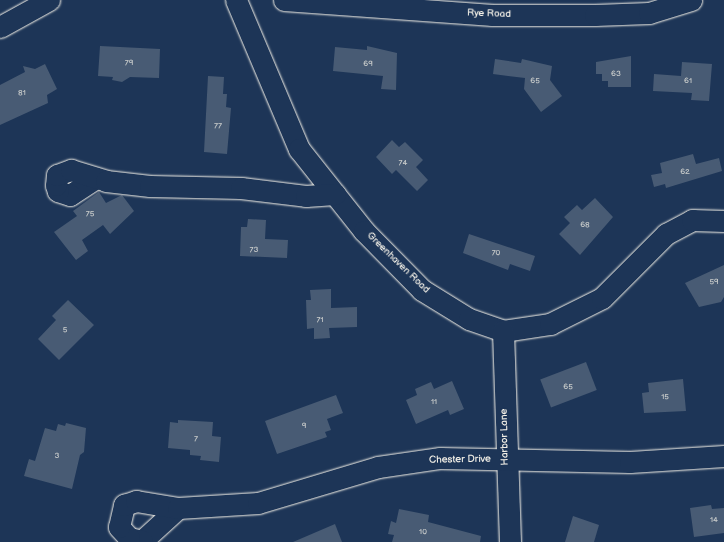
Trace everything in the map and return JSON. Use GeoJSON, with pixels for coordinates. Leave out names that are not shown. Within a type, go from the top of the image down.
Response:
{"type":"FeatureCollection","features":[{"type":"Feature","properties":{"kind":"street"},"geometry":{"type":"LineString","coordinates":[[8,11],[49,0]]}},
{"type":"Feature","properties":{"kind":"street","name":"Greenhaven Road"},"geometry":{"type":"LineString","coordinates":[[236,0],[299,149],[364,231],[422,290],[469,319],[503,332]]}},
{"type":"Feature","properties":{"kind":"street","name":"Rye Road"},"geometry":{"type":"LineString","coordinates":[[284,0],[492,15],[587,16],[649,13],[691,0]]}},
{"type":"Feature","properties":{"kind":"street"},"geometry":{"type":"LineString","coordinates":[[96,178],[150,186],[241,188],[306,196],[335,194]]}},
{"type":"Feature","properties":{"kind":"street"},"geometry":{"type":"LineString","coordinates":[[503,332],[550,324],[602,298],[666,234],[692,220],[724,221]]}},
{"type":"Feature","properties":{"kind":"street","name":"Harbor Lane"},"geometry":{"type":"LineString","coordinates":[[503,332],[505,459],[510,542]]}},
{"type":"Feature","properties":{"kind":"street","name":"Chester Drive"},"geometry":{"type":"LineString","coordinates":[[178,508],[258,503],[378,467],[440,458],[630,462],[724,456]]}},
{"type":"Feature","properties":{"kind":"building"},"geometry":{"type":"Polygon","coordinates":[[[100,46],[160,49],[159,78],[130,77],[122,82],[112,80],[113,77],[98,76],[100,46]]]}},
{"type":"Feature","properties":{"kind":"building"},"geometry":{"type":"Polygon","coordinates":[[[367,46],[397,53],[396,90],[381,89],[383,76],[333,71],[335,47],[367,50],[367,46]]]}},
{"type":"Feature","properties":{"kind":"building"},"geometry":{"type":"Polygon","coordinates":[[[631,56],[631,87],[608,87],[608,81],[602,81],[602,74],[596,74],[596,62],[631,56]]]}},
{"type":"Feature","properties":{"kind":"building"},"geometry":{"type":"Polygon","coordinates":[[[495,59],[521,63],[522,59],[552,66],[550,80],[562,96],[541,112],[524,89],[525,78],[493,74],[495,59]]]}},
{"type":"Feature","properties":{"kind":"building"},"geometry":{"type":"Polygon","coordinates":[[[682,62],[712,64],[709,101],[691,100],[692,93],[653,91],[654,74],[681,76],[682,62]]]}},
{"type":"Feature","properties":{"kind":"building"},"geometry":{"type":"Polygon","coordinates":[[[45,64],[57,89],[47,95],[48,103],[0,125],[0,85],[25,72],[23,66],[35,69],[45,64]]]}},
{"type":"Feature","properties":{"kind":"building"},"geometry":{"type":"Polygon","coordinates":[[[208,76],[224,77],[223,94],[227,94],[226,107],[231,108],[227,154],[204,152],[208,76]]]}},
{"type":"Feature","properties":{"kind":"building"},"geometry":{"type":"Polygon","coordinates":[[[392,140],[399,147],[405,142],[423,160],[416,167],[428,180],[417,191],[396,170],[392,174],[376,157],[392,140]]]}},
{"type":"Feature","properties":{"kind":"building"},"geometry":{"type":"Polygon","coordinates":[[[693,154],[696,164],[719,158],[722,171],[666,188],[665,184],[654,187],[651,175],[662,173],[660,163],[693,154]]]}},
{"type":"Feature","properties":{"kind":"building"},"geometry":{"type":"Polygon","coordinates":[[[99,192],[106,203],[122,195],[134,211],[110,234],[103,225],[82,240],[88,251],[76,260],[54,232],[77,216],[73,211],[99,192]]]}},
{"type":"Feature","properties":{"kind":"building"},"geometry":{"type":"Polygon","coordinates":[[[595,198],[613,217],[580,255],[559,234],[570,223],[564,217],[577,205],[582,210],[595,198]]]}},
{"type":"Feature","properties":{"kind":"building"},"geometry":{"type":"Polygon","coordinates":[[[248,219],[266,220],[265,239],[288,240],[287,258],[240,256],[241,227],[247,227],[248,219]]]}},
{"type":"Feature","properties":{"kind":"building"},"geometry":{"type":"Polygon","coordinates":[[[469,234],[535,256],[530,271],[510,264],[508,270],[463,253],[469,234]]]}},
{"type":"Feature","properties":{"kind":"building"},"geometry":{"type":"Polygon","coordinates":[[[724,265],[724,297],[721,302],[699,307],[685,283],[724,265]]]}},
{"type":"Feature","properties":{"kind":"building"},"geometry":{"type":"Polygon","coordinates":[[[331,289],[331,308],[357,307],[357,327],[329,328],[330,338],[314,339],[314,328],[307,329],[306,300],[311,300],[310,290],[331,289]]]}},
{"type":"Feature","properties":{"kind":"building"},"geometry":{"type":"Polygon","coordinates":[[[68,300],[94,325],[59,360],[38,339],[56,320],[52,316],[68,300]]]}},
{"type":"Feature","properties":{"kind":"building"},"geometry":{"type":"Polygon","coordinates":[[[586,362],[597,390],[551,408],[540,380],[586,362]]]}},
{"type":"Feature","properties":{"kind":"building"},"geometry":{"type":"Polygon","coordinates":[[[683,379],[686,411],[644,413],[642,393],[649,392],[648,383],[683,379]]]}},
{"type":"Feature","properties":{"kind":"building"},"geometry":{"type":"Polygon","coordinates":[[[452,381],[464,409],[450,415],[448,410],[416,424],[406,400],[417,395],[415,389],[431,382],[434,389],[452,381]]]}},
{"type":"Feature","properties":{"kind":"building"},"geometry":{"type":"Polygon","coordinates":[[[336,395],[343,413],[327,419],[331,430],[325,432],[327,437],[277,454],[265,421],[336,395]]]}},
{"type":"Feature","properties":{"kind":"building"},"geometry":{"type":"Polygon","coordinates":[[[178,420],[213,422],[212,436],[221,437],[219,462],[200,460],[201,456],[190,455],[190,450],[168,448],[170,422],[178,423],[178,420]]]}},
{"type":"Feature","properties":{"kind":"building"},"geometry":{"type":"Polygon","coordinates":[[[66,423],[86,428],[84,452],[80,455],[72,489],[24,476],[29,459],[35,461],[45,428],[56,431],[58,424],[65,426],[66,423]]]}},
{"type":"Feature","properties":{"kind":"building"},"geometry":{"type":"Polygon","coordinates":[[[711,505],[712,509],[724,508],[724,533],[694,537],[690,508],[711,505]]]}},
{"type":"Feature","properties":{"kind":"building"},"geometry":{"type":"Polygon","coordinates":[[[399,509],[429,515],[428,522],[481,536],[480,542],[392,542],[394,535],[388,534],[391,521],[396,523],[399,509]]]}},
{"type":"Feature","properties":{"kind":"building"},"geometry":{"type":"Polygon","coordinates":[[[573,516],[599,525],[594,542],[565,542],[573,516]]]}},
{"type":"Feature","properties":{"kind":"building"},"geometry":{"type":"Polygon","coordinates":[[[335,524],[342,542],[293,542],[335,524]]]}}]}
